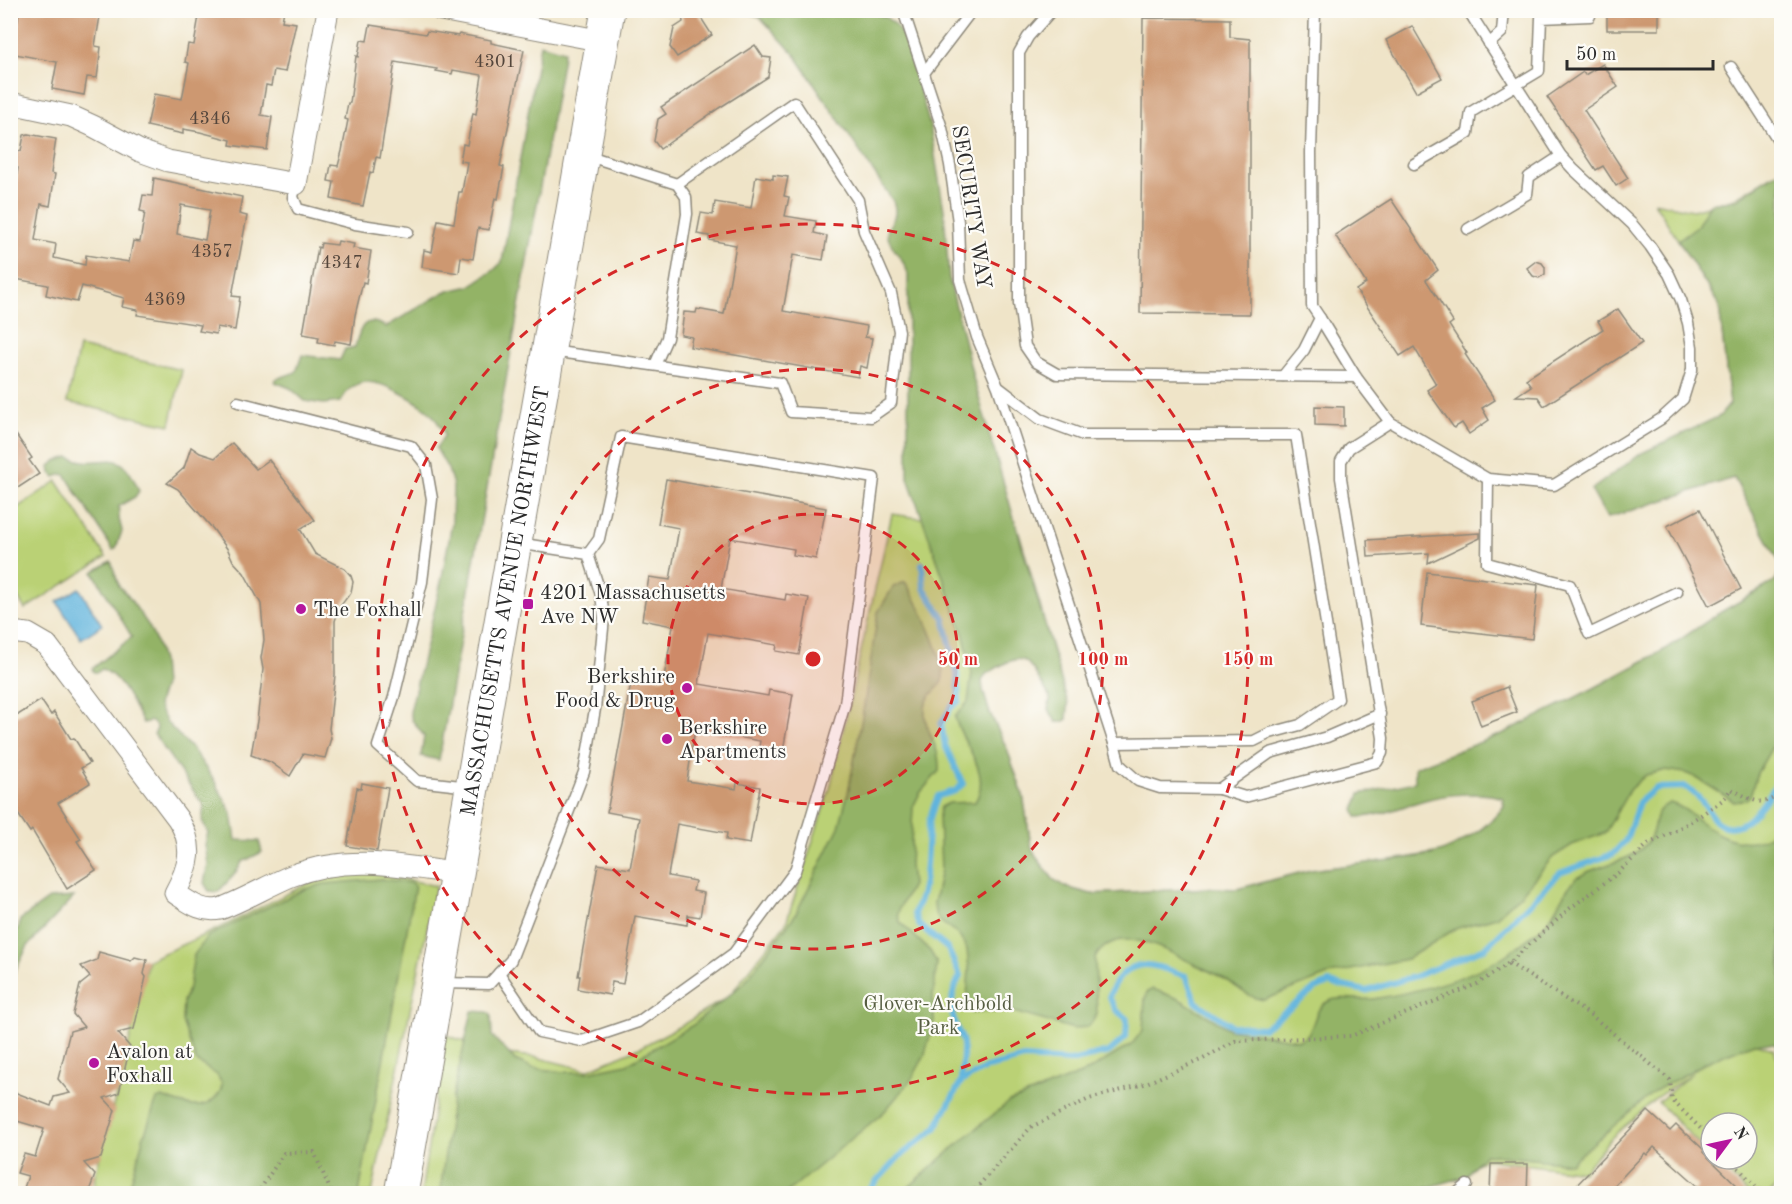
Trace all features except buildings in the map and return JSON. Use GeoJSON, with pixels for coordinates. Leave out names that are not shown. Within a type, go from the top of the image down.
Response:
{"type":"FeatureCollection","features":[{"type":"Feature","properties":{"kind":"main road","name":"MASSACHUSETTS AVENUE NORTHWEST"},"geometry":{"type":"LineString","coordinates":[[401,1194],[605,26]]}},
{"type":"Feature","properties":{"kind":"street"},"geometry":{"type":"LineString","coordinates":[[10,103],[71,116],[140,151],[168,161],[296,183],[328,10]]}},
{"type":"Feature","properties":{"kind":"street"},"geometry":{"type":"LineString","coordinates":[[441,10],[605,26]]}},
{"type":"Feature","properties":{"kind":"street"},"geometry":{"type":"LineString","coordinates":[[10,632],[28,634],[47,645],[178,819],[187,835],[190,851],[181,882],[175,893],[195,905],[207,910],[220,909],[292,876],[320,867],[349,862],[396,864],[458,874]]}},
{"type":"Feature","properties":{"kind":"lane","name":"SECURITY WAY"},"geometry":{"type":"LineString","coordinates":[[903,10],[942,128],[950,165],[958,222],[960,280],[978,337],[998,387],[1120,765],[1138,781],[1160,788],[1219,789],[1245,797],[1377,762],[1382,753],[1383,738],[1380,714]]}},
{"type":"Feature","properties":{"kind":"lane"},"geometry":{"type":"LineString","coordinates":[[924,74],[972,10]]}},
{"type":"Feature","properties":{"kind":"lane"},"geometry":{"type":"LineString","coordinates":[[1052,10],[1028,37],[1019,53],[1019,303],[1025,346],[1036,362],[1057,374],[1356,377]]}},
{"type":"Feature","properties":{"kind":"lane"},"geometry":{"type":"LineString","coordinates":[[1315,10],[1311,152],[1312,306],[1356,377],[1390,422],[1488,478],[1554,485],[1661,419],[1683,399],[1692,370],[1692,347],[1688,323],[1669,274],[1650,246],[1632,224],[1562,156],[1468,10]]}},
{"type":"Feature","properties":{"kind":"lane"},"geometry":{"type":"LineString","coordinates":[[1490,44],[1502,32],[1504,10]]}},
{"type":"Feature","properties":{"kind":"lane"},"geometry":{"type":"LineString","coordinates":[[1414,164],[1468,133],[1471,112],[1539,71],[1541,18],[1590,16]]}},
{"type":"Feature","properties":{"kind":"lane"},"geometry":{"type":"LineString","coordinates":[[1731,66],[1782,146]]}},
{"type":"Feature","properties":{"kind":"lane"},"geometry":{"type":"LineString","coordinates":[[549,351],[780,383],[791,412],[871,417],[891,403],[899,332],[891,293],[864,231],[858,200],[794,102],[677,184]]}},
{"type":"Feature","properties":{"kind":"lane"},"geometry":{"type":"LineString","coordinates":[[583,154],[677,184],[686,197],[687,214],[667,338],[655,365]]}},
{"type":"Feature","properties":{"kind":"lane"},"geometry":{"type":"LineString","coordinates":[[1468,229],[1527,194],[1529,177],[1562,156]]}},
{"type":"Feature","properties":{"kind":"lane"},"geometry":{"type":"LineString","coordinates":[[296,183],[293,197],[298,209],[355,224],[408,232]]}},
{"type":"Feature","properties":{"kind":"lane"},"geometry":{"type":"LineString","coordinates":[[1283,376],[1304,350],[1320,318]]}},
{"type":"Feature","properties":{"kind":"lane"},"geometry":{"type":"LineString","coordinates":[[998,387],[1040,419],[1083,435],[1296,435],[1338,699],[1300,725],[1270,733],[1254,741],[1114,742]]}},
{"type":"Feature","properties":{"kind":"lane"},"geometry":{"type":"LineString","coordinates":[[238,402],[411,446],[426,465],[432,499],[422,582],[394,697],[378,746],[417,781],[473,788]]}},
{"type":"Feature","properties":{"kind":"lane"},"geometry":{"type":"LineString","coordinates":[[1219,789],[1270,753],[1326,737],[1380,714],[1341,478],[1341,461],[1349,448],[1390,422]]}},
{"type":"Feature","properties":{"kind":"lane"},"geometry":{"type":"LineString","coordinates":[[500,973],[540,1032],[582,1041],[638,1022],[734,954],[795,871],[842,715],[874,478],[621,437],[598,539],[588,554]]}},
{"type":"Feature","properties":{"kind":"lane"},"geometry":{"type":"LineString","coordinates":[[1488,478],[1487,564],[1570,585],[1589,633],[1677,592]]}},
{"type":"Feature","properties":{"kind":"lane"},"geometry":{"type":"LineString","coordinates":[[516,543],[588,554]]}},
{"type":"Feature","properties":{"kind":"lane"},"geometry":{"type":"LineString","coordinates":[[439,983],[489,984],[512,960],[584,772],[595,709],[604,618],[602,595],[588,554]]}},
{"type":"Feature","properties":{"kind":"lane"},"geometry":{"type":"LineString","coordinates":[[1456,1194],[1467,1185]]}},
{"type":"Feature","properties":{"kind":"path"},"geometry":{"type":"LineString","coordinates":[[971,1194],[1031,1127],[1089,1099],[1144,1084],[1203,1059],[1235,1041],[1351,1036],[1477,984],[1509,963],[1569,909],[1618,873],[1648,844],[1701,815],[1724,799],[1731,789],[1752,802],[1771,801],[1782,792]]}},
{"type":"Feature","properties":{"kind":"path"},"geometry":{"type":"LineString","coordinates":[[1509,963],[1592,1016],[1670,1080],[1672,1100],[1699,1127]]}},
{"type":"Feature","properties":{"kind":"path"},"geometry":{"type":"LineString","coordinates":[[258,1194],[284,1154],[314,1152],[332,1194]]}},
{"type":"Feature","properties":{"kind":"path"},"geometry":{"type":"LineString","coordinates":[[1741,1171],[1763,1194]]}},
{"type":"Feature","properties":{"kind":"green space"},"geometry":{"type":"Polygon","coordinates":[[[743,11],[869,11],[895,24],[906,41],[930,126],[944,210],[949,278],[974,381],[1068,704],[1067,719],[1056,722],[1049,709],[1050,697],[1026,661],[1017,659],[1007,662],[986,674],[982,681],[983,690],[989,711],[1007,749],[1023,795],[1031,846],[1036,857],[1053,879],[1065,887],[1091,894],[1212,888],[1237,889],[1311,870],[1431,855],[1451,847],[1481,830],[1490,822],[1504,806],[1503,798],[1475,794],[1443,796],[1383,813],[1357,817],[1354,810],[1360,794],[1415,782],[1415,767],[1502,734],[1594,688],[1666,649],[1721,612],[1776,581],[1781,565],[1734,478],[1607,518],[1591,490],[1642,453],[1720,416],[1730,404],[1719,305],[1678,240],[1697,226],[1710,204],[1736,200],[1781,170],[1782,720],[1778,737],[1757,773],[1750,796],[1745,800],[1733,801],[1685,773],[1666,770],[1646,775],[1630,789],[1605,833],[1572,845],[1553,857],[1521,894],[1496,917],[1455,929],[1407,959],[1330,974],[1264,1000],[1249,995],[1223,978],[1167,950],[1140,941],[1127,940],[1115,941],[1104,947],[1095,958],[1097,1015],[1089,1026],[1074,1029],[1010,1011],[972,1013],[967,998],[969,969],[967,949],[958,934],[941,922],[935,914],[934,903],[941,870],[939,815],[941,807],[949,803],[975,802],[980,791],[978,769],[955,717],[968,702],[972,673],[964,636],[908,478],[908,275],[887,232],[894,218],[895,208],[893,201],[795,55],[760,17],[743,11]]]}},
{"type":"Feature","properties":{"kind":"green space"},"geometry":{"type":"Polygon","coordinates":[[[540,44],[564,51],[439,760],[421,756],[424,736],[412,720],[410,712],[441,582],[452,523],[453,485],[448,469],[436,448],[444,433],[428,411],[389,387],[368,382],[360,383],[353,386],[340,402],[323,404],[305,401],[290,388],[275,382],[276,379],[296,372],[302,355],[340,360],[345,349],[355,347],[361,329],[367,323],[378,323],[386,327],[444,292],[470,286],[502,262],[540,44]]]}},
{"type":"Feature","properties":{"kind":"green space","name":"Glover-Archbold Park"},"geometry":{"type":"Polygon","coordinates":[[[1781,170],[1782,1039],[1757,1044],[1773,1049],[1781,1064],[1781,1182],[1770,1193],[1748,1193],[1726,1171],[1759,1171],[1759,1111],[1699,1111],[1699,1144],[1658,1102],[1692,1073],[1660,1095],[1609,1140],[1583,1172],[1486,1159],[1421,1192],[421,1194],[445,1035],[507,1054],[535,1057],[587,1070],[639,1048],[729,996],[786,923],[830,788],[892,514],[1019,532],[1068,704],[1067,719],[1056,722],[1049,709],[1050,697],[1026,661],[1017,659],[1007,662],[986,673],[982,681],[982,690],[1007,749],[1023,795],[1031,846],[1036,857],[1053,879],[1065,887],[1091,894],[1212,888],[1237,889],[1311,870],[1446,851],[1480,830],[1498,815],[1504,806],[1503,798],[1594,688],[1666,649],[1721,612],[1776,581],[1781,565],[1734,478],[1720,416],[1730,404],[1719,305],[1654,202],[1693,210],[1735,198],[1781,170]]]}},
{"type":"Feature","properties":{"kind":"green space"},"geometry":{"type":"Polygon","coordinates":[[[79,347],[182,370],[170,425],[67,402],[79,347]]]}},
{"type":"Feature","properties":{"kind":"green space"},"geometry":{"type":"Polygon","coordinates":[[[69,457],[92,462],[117,461],[131,475],[139,491],[135,497],[119,506],[122,531],[116,548],[113,550],[66,476],[63,474],[55,477],[51,473],[50,466],[56,461],[69,457]]]}},
{"type":"Feature","properties":{"kind":"green space"},"geometry":{"type":"Polygon","coordinates":[[[57,481],[106,557],[25,609],[11,587],[11,512],[57,481]]]}},
{"type":"Feature","properties":{"kind":"green space"},"geometry":{"type":"Polygon","coordinates":[[[111,561],[119,586],[149,626],[157,644],[162,661],[164,685],[158,704],[160,710],[168,724],[193,750],[214,780],[232,814],[236,840],[259,841],[262,852],[242,862],[234,875],[218,892],[209,891],[204,883],[208,864],[205,845],[208,832],[202,821],[204,806],[154,734],[157,729],[154,723],[150,721],[143,723],[115,678],[102,669],[94,672],[92,669],[132,637],[93,572],[111,561]]]}},
{"type":"Feature","properties":{"kind":"green space"},"geometry":{"type":"Polygon","coordinates":[[[905,582],[930,631],[943,673],[942,681],[925,708],[927,725],[938,754],[939,771],[920,793],[913,807],[910,865],[912,885],[898,915],[900,922],[930,951],[937,963],[933,996],[934,1022],[924,1057],[911,1080],[884,1112],[786,1193],[440,1193],[452,1099],[472,1011],[491,1014],[492,1036],[515,1060],[533,1068],[588,1072],[627,1064],[693,1025],[745,982],[795,915],[839,827],[848,793],[863,712],[878,612],[893,587],[905,582]]]}},
{"type":"Feature","properties":{"kind":"green space"},"geometry":{"type":"Polygon","coordinates":[[[1670,803],[1684,809],[1714,832],[1737,840],[1763,839],[1776,829],[1781,821],[1781,1058],[1775,1044],[1754,1043],[1709,1061],[1655,1091],[1570,1163],[1485,1154],[1464,1177],[1422,1189],[1394,1193],[902,1193],[1009,1102],[1086,1072],[1131,1045],[1143,1030],[1147,992],[1153,989],[1179,999],[1229,1029],[1299,1040],[1309,1033],[1318,1010],[1327,1002],[1338,999],[1373,999],[1409,992],[1446,982],[1483,968],[1499,959],[1546,923],[1577,878],[1624,859],[1642,848],[1652,835],[1655,819],[1660,810],[1670,803]]]}},
{"type":"Feature","properties":{"kind":"green space"},"geometry":{"type":"Polygon","coordinates":[[[361,869],[436,886],[372,1193],[94,1194],[95,1175],[123,1069],[148,960],[213,931],[325,875],[361,869]]]}},
{"type":"Feature","properties":{"kind":"green space"},"geometry":{"type":"Polygon","coordinates":[[[381,879],[412,883],[415,886],[359,1193],[128,1193],[157,1099],[162,1097],[188,1105],[201,1106],[213,1100],[221,1089],[222,1084],[217,1075],[196,1061],[182,1021],[183,1001],[189,987],[194,955],[208,936],[305,889],[324,884],[381,879]]]}},
{"type":"Feature","properties":{"kind":"green space"},"geometry":{"type":"Polygon","coordinates":[[[74,897],[28,946],[11,979],[11,933],[19,927],[20,920],[49,899],[74,897]]]}},
{"type":"Feature","properties":{"kind":"water"},"geometry":{"type":"Polygon","coordinates":[[[79,588],[102,625],[81,639],[57,602],[79,588]]]}},
{"type":"Feature","properties":{"kind":"waterway"},"geometry":{"type":"LineString","coordinates":[[922,564],[924,588],[944,618],[957,673],[959,701],[951,707],[941,724],[945,745],[963,784],[955,791],[938,796],[933,809],[929,823],[922,892],[914,913],[919,925],[948,949],[960,976],[953,995],[952,1007],[963,1042],[961,1082]]}},
{"type":"Feature","properties":{"kind":"waterway"},"geometry":{"type":"LineString","coordinates":[[865,1194],[899,1157],[935,1129],[961,1082],[986,1068],[1024,1058],[1070,1061],[1109,1052],[1126,1037],[1127,1019],[1116,1010],[1109,997],[1114,985],[1132,968],[1149,965],[1186,976],[1196,1002],[1232,1026],[1264,1028],[1315,989],[1329,983],[1366,991],[1416,976],[1485,948],[1560,873],[1613,854],[1626,840],[1639,802],[1656,788],[1686,787],[1700,798],[1717,822],[1727,826],[1737,826],[1756,813],[1782,775]]}},
{"type":"Feature","properties":{"kind":"place","name":"4201 Massachusetts Ave NW"},"geometry":{"type":"Point","coordinates":[528,604]}},
{"type":"Feature","properties":{"kind":"place","name":"The Foxhall"},"geometry":{"type":"Point","coordinates":[301,609]}},
{"type":"Feature","properties":{"kind":"place","name":"Berkshire Food & Drug"},"geometry":{"type":"Point","coordinates":[687,688]}},
{"type":"Feature","properties":{"kind":"place","name":"Berkshire Apartments"},"geometry":{"type":"Point","coordinates":[667,739]}},
{"type":"Feature","properties":{"kind":"place","name":"Avalon at Foxhall"},"geometry":{"type":"Point","coordinates":[94,1063]}}]}
